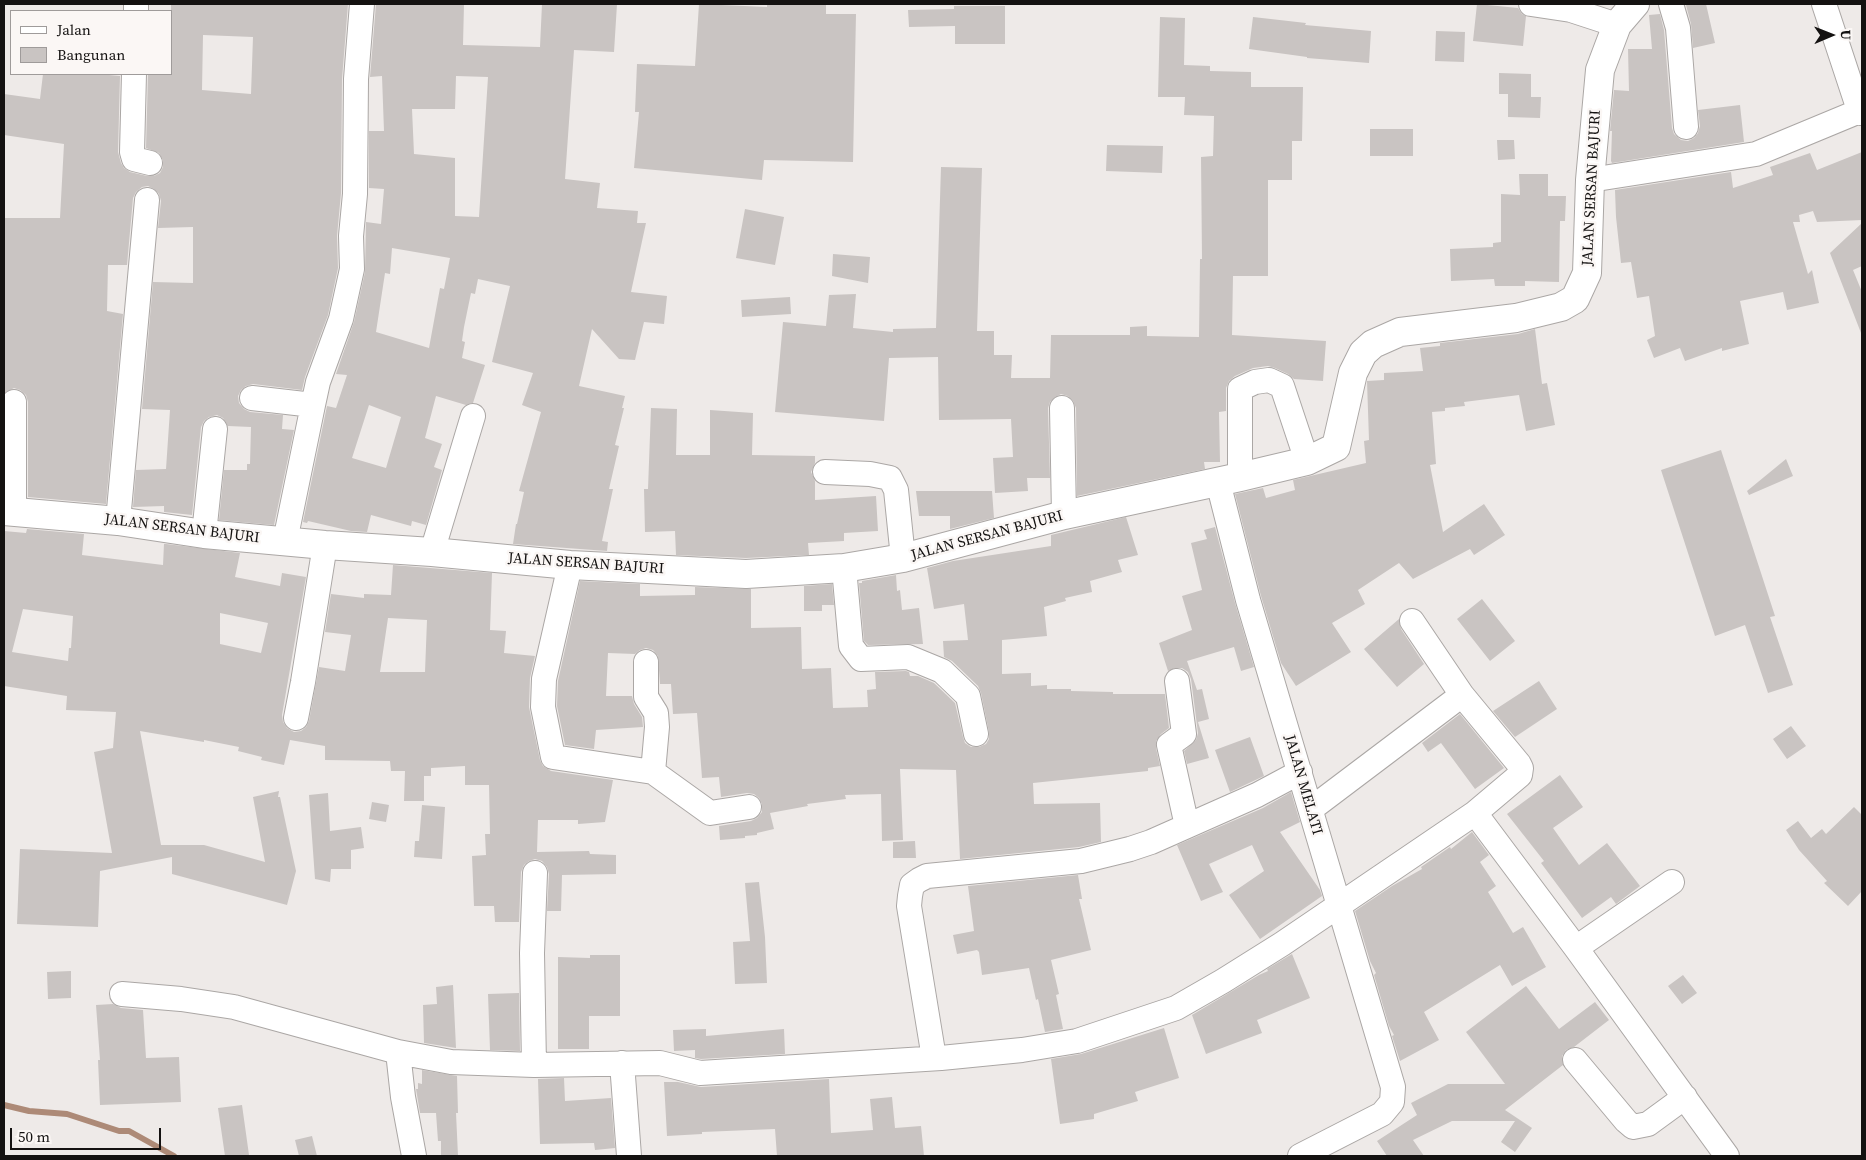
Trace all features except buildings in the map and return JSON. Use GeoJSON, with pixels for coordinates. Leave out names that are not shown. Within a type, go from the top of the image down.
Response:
{"type":"FeatureCollection","features":[{"type":"Feature","properties":{"kind":"main road","name":"JALAN SERSAN BAJURI"},"geometry":{"type":"LineString","coordinates":[[9,511],[118,521],[204,534],[325,545],[432,552],[570,565],[746,574],[844,568],[903,558],[1064,515],[1229,480],[1308,460],[1336,447],[1353,373],[1364,353],[1373,344],[1400,332],[1516,318],[1561,307],[1575,299],[1587,274],[1590,180],[1600,70],[1616,25],[1635,4]]}},
{"type":"Feature","properties":{"kind":"street"},"geometry":{"type":"LineString","coordinates":[[285,541],[312,405],[318,382],[341,319],[352,269],[351,236],[355,194],[356,79],[362,4]]}},
{"type":"Feature","properties":{"kind":"street"},"geometry":{"type":"LineString","coordinates":[[1531,4],[1572,10],[1616,25]]}},
{"type":"Feature","properties":{"kind":"street"},"geometry":{"type":"LineString","coordinates":[[1671,4],[1678,28],[1686,127]]}},
{"type":"Feature","properties":{"kind":"street"},"geometry":{"type":"LineString","coordinates":[[1590,180],[1756,154],[1861,111],[1824,4]]}},
{"type":"Feature","properties":{"kind":"street"},"geometry":{"type":"LineString","coordinates":[[134,75],[132,152],[137,160],[150,163]]}},
{"type":"Feature","properties":{"kind":"street"},"geometry":{"type":"LineString","coordinates":[[118,521],[147,200]]}},
{"type":"Feature","properties":{"kind":"street","name":"JALAN MELATI"},"geometry":{"type":"LineString","coordinates":[[1300,1156],[1382,1114],[1392,1102],[1393,1087],[1248,600],[1229,480],[1240,389],[1255,382],[1269,380],[1282,386],[1308,460]]}},
{"type":"Feature","properties":{"kind":"street"},"geometry":{"type":"LineString","coordinates":[[252,398],[312,405]]}},
{"type":"Feature","properties":{"kind":"street"},"geometry":{"type":"LineString","coordinates":[[9,511],[14,402]]}},
{"type":"Feature","properties":{"kind":"street"},"geometry":{"type":"LineString","coordinates":[[1062,408],[1064,515]]}},
{"type":"Feature","properties":{"kind":"street"},"geometry":{"type":"LineString","coordinates":[[432,552],[473,416]]}},
{"type":"Feature","properties":{"kind":"street"},"geometry":{"type":"LineString","coordinates":[[204,534],[215,429]]}},
{"type":"Feature","properties":{"kind":"street"},"geometry":{"type":"LineString","coordinates":[[824,472],[870,474],[890,478],[896,490],[903,558]]}},
{"type":"Feature","properties":{"kind":"street"},"geometry":{"type":"LineString","coordinates":[[296,718],[325,545]]}},
{"type":"Feature","properties":{"kind":"street"},"geometry":{"type":"LineString","coordinates":[[570,565],[544,679],[544,707],[553,757],[653,772],[710,813],[749,808]]}},
{"type":"Feature","properties":{"kind":"street"},"geometry":{"type":"LineString","coordinates":[[844,568],[851,646],[861,659],[908,657],[942,671],[968,696],[976,734]]}},
{"type":"Feature","properties":{"kind":"street"},"geometry":{"type":"LineString","coordinates":[[122,994],[181,999],[234,1007],[398,1052],[451,1062],[534,1065],[660,1063],[700,1073],[934,1058],[1058,1045],[1076,1041],[1176,1008],[1223,981],[1475,813],[1520,775],[1522,768],[1462,695],[1412,621]]}},
{"type":"Feature","properties":{"kind":"street"},"geometry":{"type":"LineString","coordinates":[[646,662],[646,697],[654,708],[657,720],[653,772]]}},
{"type":"Feature","properties":{"kind":"street"},"geometry":{"type":"LineString","coordinates":[[1177,681],[1184,734],[1169,745],[1187,826]]}},
{"type":"Feature","properties":{"kind":"street"},"geometry":{"type":"LineString","coordinates":[[1311,809],[1462,695]]}},
{"type":"Feature","properties":{"kind":"street"},"geometry":{"type":"LineString","coordinates":[[934,1058],[909,906],[912,886],[927,876],[1081,861],[1151,842],[1257,795],[1300,772]]}},
{"type":"Feature","properties":{"kind":"street"},"geometry":{"type":"LineString","coordinates":[[1475,813],[1727,1156]]}},
{"type":"Feature","properties":{"kind":"street"},"geometry":{"type":"LineString","coordinates":[[534,1065],[532,953],[535,873]]}},
{"type":"Feature","properties":{"kind":"street"},"geometry":{"type":"LineString","coordinates":[[1576,948],[1672,882]]}},
{"type":"Feature","properties":{"kind":"street"},"geometry":{"type":"LineString","coordinates":[[398,1052],[414,1156]]}},
{"type":"Feature","properties":{"kind":"street"},"geometry":{"type":"LineString","coordinates":[[1575,1060],[1633,1127],[1648,1124],[1685,1097]]}},
{"type":"Feature","properties":{"kind":"street"},"geometry":{"type":"LineString","coordinates":[[622,1063],[629,1156]]}},
{"type":"Feature","properties":{"kind":"waterway"},"geometry":{"type":"LineString","coordinates":[[4,1105],[29,1111],[67,1114],[119,1131],[129,1131],[174,1156]]}}]}
